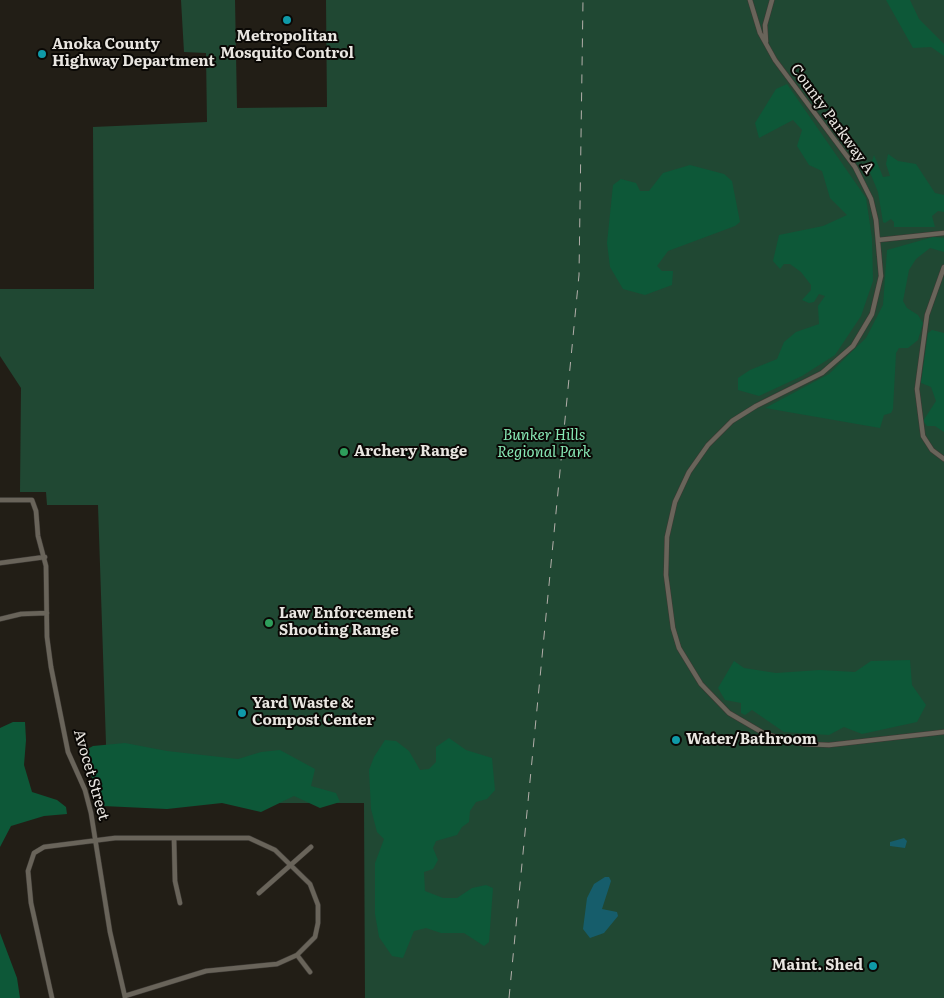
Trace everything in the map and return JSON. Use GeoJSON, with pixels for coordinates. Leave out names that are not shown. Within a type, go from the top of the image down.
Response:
{"type":"FeatureCollection","features":[{"type":"Feature","properties":{"kind":"street","name":"County Parkway A"},"geometry":{"type":"LineString","coordinates":[[750,0],[758,27],[785,76],[855,167],[871,199],[878,240],[881,276],[876,302],[866,326],[853,346],[822,373],[756,406],[732,421],[708,446],[689,472],[675,502],[669,525],[666,575],[669,606],[679,648],[701,684],[729,713],[765,734],[804,744],[829,745],[944,732]]}},
{"type":"Feature","properties":{"kind":"street"},"geometry":{"type":"LineString","coordinates":[[766,43],[765,25],[772,0]]}},
{"type":"Feature","properties":{"kind":"street"},"geometry":{"type":"LineString","coordinates":[[878,240],[944,233]]}},
{"type":"Feature","properties":{"kind":"street"},"geometry":{"type":"LineString","coordinates":[[944,267],[928,315],[917,389],[923,436],[932,450],[944,459]]}},
{"type":"Feature","properties":{"kind":"street","name":"Avocet Street"},"geometry":{"type":"LineString","coordinates":[[0,500],[32,500],[45,557],[48,653],[68,752],[85,790],[110,932],[126,997]]}},
{"type":"Feature","properties":{"kind":"street"},"geometry":{"type":"LineString","coordinates":[[0,563],[45,557]]}},
{"type":"Feature","properties":{"kind":"street"},"geometry":{"type":"LineString","coordinates":[[0,619],[21,614],[47,613]]}},
{"type":"Feature","properties":{"kind":"street"},"geometry":{"type":"LineString","coordinates":[[52,998],[31,903],[28,871],[34,853],[44,847],[95,840],[236,837],[268,845],[292,865],[310,884],[318,905],[318,923],[315,937],[297,956],[278,964],[206,971],[126,997]]}},
{"type":"Feature","properties":{"kind":"street"},"geometry":{"type":"LineString","coordinates":[[174,838],[176,881],[180,903]]}},
{"type":"Feature","properties":{"kind":"street"},"geometry":{"type":"LineString","coordinates":[[259,893],[310,847]]}},
{"type":"Feature","properties":{"kind":"street"},"geometry":{"type":"LineString","coordinates":[[297,956],[310,972]]}},
{"type":"Feature","properties":{"kind":"green space","name":"Bunker Hills Regional Park"},"geometry":{"type":"Polygon","coordinates":[[[181,0],[235,0],[237,108],[327,107],[326,0],[944,0],[944,998],[365,998],[364,803],[108,803],[98,505],[47,505],[46,492],[20,492],[21,388],[0,356],[0,289],[94,289],[93,127],[207,122],[206,53],[184,52],[181,0]]]}},
{"type":"Feature","properties":{"kind":"green space"},"geometry":{"type":"Polygon","coordinates":[[[886,0],[910,0],[919,19],[944,44],[944,56],[931,47],[913,48],[886,0]]]}},
{"type":"Feature","properties":{"kind":"green space"},"geometry":{"type":"Polygon","coordinates":[[[787,84],[866,198],[872,238],[873,281],[861,316],[835,355],[802,376],[759,396],[738,390],[738,378],[750,370],[777,359],[784,342],[796,332],[819,324],[818,306],[825,296],[819,294],[814,302],[809,303],[802,300],[811,290],[811,285],[801,272],[790,264],[784,264],[780,269],[773,261],[779,235],[823,226],[847,215],[830,198],[822,171],[809,165],[797,146],[802,130],[793,120],[759,138],[755,123],[776,89],[787,84]]]}},
{"type":"Feature","properties":{"kind":"green space"},"geometry":{"type":"Polygon","coordinates":[[[888,154],[898,161],[916,164],[935,193],[944,195],[944,212],[938,211],[932,216],[935,227],[894,227],[894,222],[891,219],[885,223],[883,222],[878,192],[869,170],[874,155],[883,177],[890,176],[886,164],[888,154]]]}},
{"type":"Feature","properties":{"kind":"green space"},"geometry":{"type":"Polygon","coordinates":[[[690,165],[724,174],[732,181],[740,222],[735,226],[668,251],[657,266],[662,271],[673,271],[672,285],[645,295],[623,289],[610,267],[607,243],[613,185],[621,179],[636,183],[640,191],[649,191],[663,173],[690,165]]]}},
{"type":"Feature","properties":{"kind":"green space"},"geometry":{"type":"Polygon","coordinates":[[[933,237],[944,238],[944,252],[930,248],[916,259],[909,270],[903,301],[907,308],[918,315],[923,323],[918,340],[908,348],[899,348],[896,353],[893,409],[891,413],[884,415],[880,428],[765,408],[829,374],[866,338],[883,305],[887,250],[933,237]]]}},
{"type":"Feature","properties":{"kind":"green space"},"geometry":{"type":"Polygon","coordinates":[[[932,330],[944,333],[944,432],[935,426],[927,426],[923,421],[936,401],[931,387],[921,383],[928,333],[932,330]]]}},
{"type":"Feature","properties":{"kind":"green space"},"geometry":{"type":"Polygon","coordinates":[[[910,660],[912,685],[926,705],[917,722],[862,734],[844,727],[829,735],[784,732],[752,710],[745,715],[741,713],[741,703],[725,700],[718,688],[734,661],[744,668],[776,673],[820,670],[855,672],[871,661],[910,660]]]}},
{"type":"Feature","properties":{"kind":"green space"},"geometry":{"type":"Polygon","coordinates":[[[13,722],[25,722],[24,765],[32,792],[57,800],[66,807],[67,814],[44,816],[11,826],[0,847],[0,728],[13,722]]]}},
{"type":"Feature","properties":{"kind":"green space"},"geometry":{"type":"Polygon","coordinates":[[[449,738],[466,750],[492,758],[495,790],[487,799],[476,802],[470,811],[469,822],[462,827],[457,835],[436,841],[433,848],[438,860],[433,869],[424,872],[425,891],[443,898],[457,898],[472,888],[486,885],[493,888],[489,942],[484,946],[464,933],[441,933],[426,928],[414,931],[403,958],[392,956],[379,937],[375,914],[375,863],[384,839],[377,832],[371,809],[369,770],[374,757],[385,740],[396,741],[409,751],[420,770],[429,769],[436,762],[436,747],[449,738]]]}},
{"type":"Feature","properties":{"kind":"green space"},"geometry":{"type":"Polygon","coordinates":[[[125,743],[167,751],[238,759],[261,752],[280,750],[315,769],[311,786],[336,793],[340,802],[320,808],[294,796],[261,812],[222,803],[167,809],[103,806],[82,752],[93,746],[125,743]]]}},
{"type":"Feature","properties":{"kind":"green space"},"geometry":{"type":"Polygon","coordinates":[[[0,933],[17,978],[20,998],[0,998],[0,933]]]}},
{"type":"Feature","properties":{"kind":"water"},"geometry":{"type":"Polygon","coordinates":[[[904,838],[907,841],[905,848],[890,846],[890,842],[904,838]]]}},
{"type":"Feature","properties":{"kind":"water"},"geometry":{"type":"Polygon","coordinates":[[[605,877],[609,877],[611,881],[602,909],[617,912],[618,916],[604,933],[590,938],[583,929],[587,898],[594,884],[605,877]]]}},
{"type":"Feature","properties":{"kind":"railway"},"geometry":{"type":"LineString","coordinates":[[509,998],[579,275],[583,0]]}},
{"type":"Feature","properties":{"kind":"place","name":"Metropolitan Mosquito Control"},"geometry":{"type":"Point","coordinates":[287,20]}},
{"type":"Feature","properties":{"kind":"place","name":"Anoka County Highway Department"},"geometry":{"type":"Point","coordinates":[42,54]}},
{"type":"Feature","properties":{"kind":"place","name":"Archery Range"},"geometry":{"type":"Point","coordinates":[344,452]}},
{"type":"Feature","properties":{"kind":"place","name":"Law Enforcement Shooting Range"},"geometry":{"type":"Point","coordinates":[269,623]}},
{"type":"Feature","properties":{"kind":"place","name":"Yard Waste & Compost Center"},"geometry":{"type":"Point","coordinates":[242,713]}},
{"type":"Feature","properties":{"kind":"place","name":"Water/Bathroom"},"geometry":{"type":"Point","coordinates":[676,740]}},
{"type":"Feature","properties":{"kind":"place","name":"Maint. Shed"},"geometry":{"type":"Point","coordinates":[873,966]}}]}
